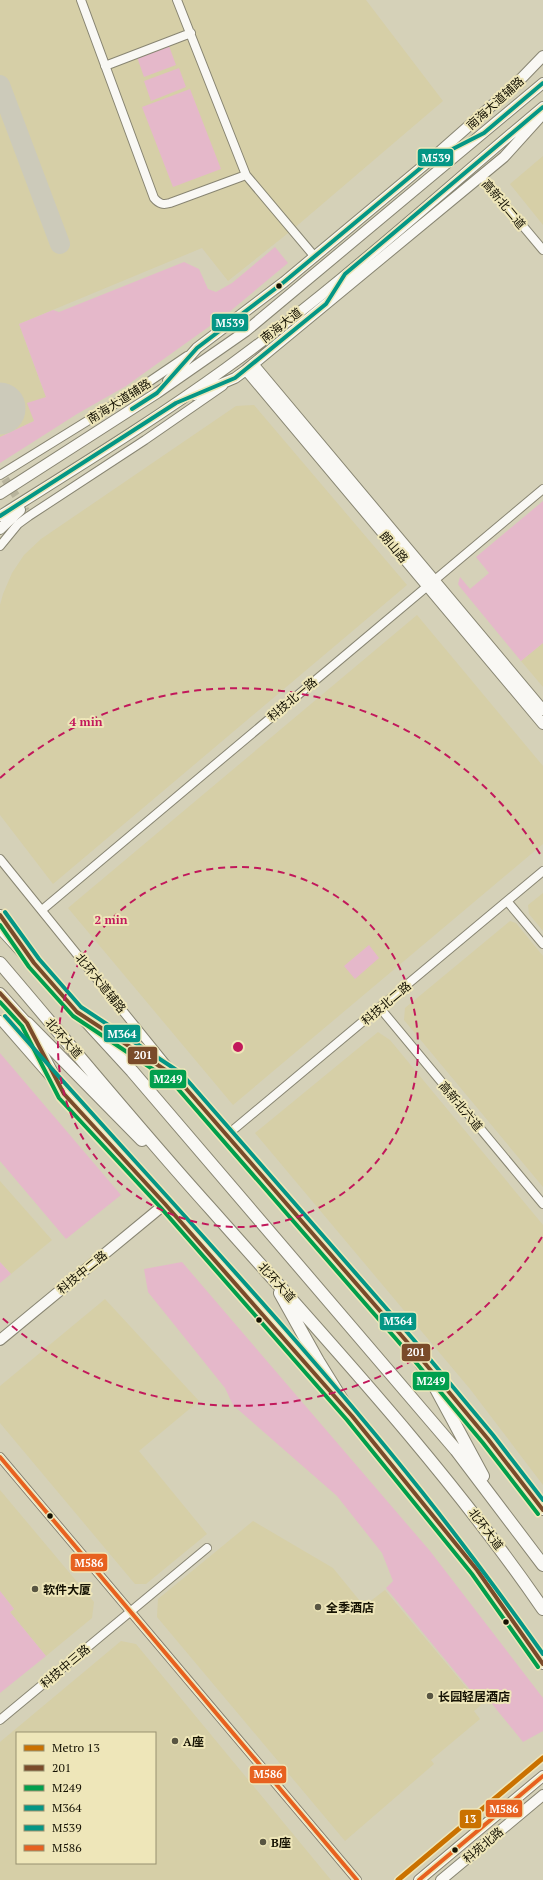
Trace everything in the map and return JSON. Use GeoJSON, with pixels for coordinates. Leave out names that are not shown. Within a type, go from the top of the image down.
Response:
{"type":"FeatureCollection","features":[{"type":"Feature","properties":{"kind":"highway","name":"北环大道"},"geometry":{"type":"LineString","coordinates":[[0,927],[132,1071],[456,1450],[541,1562]]}},
{"type":"Feature","properties":{"kind":"highway","name":"北环大道"},"geometry":{"type":"LineString","coordinates":[[0,963],[210,1208],[262,1264],[420,1445],[519,1574],[543,1609]]}},
{"type":"Feature","properties":{"kind":"highway"},"geometry":{"type":"LineString","coordinates":[[27,1024],[210,1208]]}},
{"type":"Feature","properties":{"kind":"highway"},"geometry":{"type":"LineString","coordinates":[[262,1264],[352,1416]]}},
{"type":"Feature","properties":{"kind":"highway"},"geometry":{"type":"LineString","coordinates":[[408,1343],[428,1374],[505,1513]]}},
{"type":"Feature","properties":{"kind":"main road","name":"南海大道辅路"},"geometry":{"type":"LineString","coordinates":[[197,348],[315,257],[429,161],[534,67],[543,56]]}},
{"type":"Feature","properties":{"kind":"main road"},"geometry":{"type":"LineString","coordinates":[[521,101],[534,67]]}},
{"type":"Feature","properties":{"kind":"main road","name":"南海大道"},"geometry":{"type":"LineString","coordinates":[[0,494],[158,393],[228,344],[278,305],[543,83]]}},
{"type":"Feature","properties":{"kind":"main road","name":"南海大道"},"geometry":{"type":"LineString","coordinates":[[0,516],[176,403],[267,337],[345,274],[543,107]]}},
{"type":"Feature","properties":{"kind":"main road"},"geometry":{"type":"LineString","coordinates":[[176,403],[235,378],[249,367],[481,176],[511,150],[543,113]]}},
{"type":"Feature","properties":{"kind":"main road"},"geometry":{"type":"LineString","coordinates":[[429,161],[484,133]]}},
{"type":"Feature","properties":{"kind":"main road"},"geometry":{"type":"LineString","coordinates":[[326,304],[345,274]]}},
{"type":"Feature","properties":{"kind":"main road","name":"南海大道"},"geometry":{"type":"LineString","coordinates":[[158,393],[197,348]]}},
{"type":"Feature","properties":{"kind":"main road","name":"朗山路"},"geometry":{"type":"LineString","coordinates":[[249,367],[430,583],[543,724]]}},
{"type":"Feature","properties":{"kind":"main road"},"geometry":{"type":"LineString","coordinates":[[2,479],[42,467]]}},
{"type":"Feature","properties":{"kind":"main road"},"geometry":{"type":"LineString","coordinates":[[0,529],[19,510],[61,478]]}},
{"type":"Feature","properties":{"kind":"main road","name":"朗山路"},"geometry":{"type":"LineString","coordinates":[[430,583],[543,710]]}},
{"type":"Feature","properties":{"kind":"main road"},"geometry":{"type":"LineString","coordinates":[[0,915],[34,963]]}},
{"type":"Feature","properties":{"kind":"main road"},"geometry":{"type":"LineString","coordinates":[[0,993],[27,1024],[64,1094],[165,1204],[352,1416],[477,1570],[543,1664]]}},
{"type":"Feature","properties":{"kind":"main road"},"geometry":{"type":"LineString","coordinates":[[77,1012],[176,1077]]}},
{"type":"Feature","properties":{"kind":"main road","name":"北环大道辅路"},"geometry":{"type":"LineString","coordinates":[[176,1077],[408,1343],[488,1440],[543,1510]]}},
{"type":"Feature","properties":{"kind":"main road","name":"科技中二路"},"geometry":{"type":"LineString","coordinates":[[0,1340],[165,1204]]}},
{"type":"Feature","properties":{"kind":"main road","name":"科苑北路"},"geometry":{"type":"LineString","coordinates":[[418,1880],[543,1776]]}},
{"type":"Feature","properties":{"kind":"main road","name":"科苑北路"},"geometry":{"type":"LineString","coordinates":[[441,1880],[543,1795]]}},
{"type":"Feature","properties":{"kind":"street"},"geometry":{"type":"LineString","coordinates":[[81,0],[154,198],[158,203],[164,205],[246,175]]}},
{"type":"Feature","properties":{"kind":"street"},"geometry":{"type":"LineString","coordinates":[[178,0],[246,175],[315,257]]}},
{"type":"Feature","properties":{"kind":"street"},"geometry":{"type":"LineString","coordinates":[[105,66],[190,33]]}},
{"type":"Feature","properties":{"kind":"street","name":"高新北二道"},"geometry":{"type":"LineString","coordinates":[[481,176],[543,250]]}},
{"type":"Feature","properties":{"kind":"street","name":"南海大道辅路"},"geometry":{"type":"LineString","coordinates":[[2,479],[131,394],[197,348]]}},
{"type":"Feature","properties":{"kind":"street"},"geometry":{"type":"LineString","coordinates":[[0,546],[27,513],[145,440],[235,378]]}},
{"type":"Feature","properties":{"kind":"street","name":"科技北一路"},"geometry":{"type":"LineString","coordinates":[[42,910],[543,488]]}},
{"type":"Feature","properties":{"kind":"street","name":"北环大道辅路"},"geometry":{"type":"LineString","coordinates":[[0,859],[176,1077]]}},
{"type":"Feature","properties":{"kind":"street","name":"科技北二路"},"geometry":{"type":"LineString","coordinates":[[227,1135],[543,871]]}},
{"type":"Feature","properties":{"kind":"street"},"geometry":{"type":"LineString","coordinates":[[507,901],[543,944]]}},
{"type":"Feature","properties":{"kind":"street","name":"高新北六道"},"geometry":{"type":"LineString","coordinates":[[380,1008],[543,1204]]}},
{"type":"Feature","properties":{"kind":"street"},"geometry":{"type":"LineString","coordinates":[[0,1020],[64,1094]]}},
{"type":"Feature","properties":{"kind":"street"},"geometry":{"type":"LineString","coordinates":[[0,1457],[357,1880]]}},
{"type":"Feature","properties":{"kind":"street","name":"科技中三路"},"geometry":{"type":"LineString","coordinates":[[0,1720],[207,1548]]}},
{"type":"Feature","properties":{"kind":"shaded area"},"geometry":{"type":"Polygon","coordinates":[[[0,0],[366,0],[443,101],[292,230],[228,281],[202,248],[19,324],[46,397],[34,421],[0,437],[0,0]]]}},
{"type":"Feature","properties":{"kind":"shaded area"},"geometry":{"type":"Polygon","coordinates":[[[169,46],[176,65],[144,77],[137,57],[169,46]]]}},
{"type":"Feature","properties":{"kind":"shaded area"},"geometry":{"type":"Polygon","coordinates":[[[179,68],[186,87],[151,101],[144,81],[179,68]]]}},
{"type":"Feature","properties":{"kind":"shaded area"},"geometry":{"type":"Polygon","coordinates":[[[190,89],[221,169],[173,187],[142,107],[190,89]]]}},
{"type":"Feature","properties":{"kind":"shaded area"},"geometry":{"type":"Polygon","coordinates":[[[543,156],[543,225],[510,184],[543,156]]]}},
{"type":"Feature","properties":{"kind":"shaded area"},"geometry":{"type":"Polygon","coordinates":[[[275,247],[288,263],[228,313],[126,386],[77,414],[0,463],[0,437],[34,421],[27,403],[46,397],[19,324],[53,310],[59,312],[184,262],[199,269],[208,289],[216,292],[232,283],[275,247]]]}},
{"type":"Feature","properties":{"kind":"shaded area"},"geometry":{"type":"Polygon","coordinates":[[[254,405],[407,585],[53,884],[0,815],[0,605],[3,594],[12,573],[24,555],[41,539],[236,406],[254,405]]]}},
{"type":"Feature","properties":{"kind":"shaded area"},"geometry":{"type":"Polygon","coordinates":[[[543,501],[543,643],[521,661],[458,584],[460,577],[470,589],[489,573],[476,557],[543,501]]]}},
{"type":"Feature","properties":{"kind":"shaded area"},"geometry":{"type":"Polygon","coordinates":[[[417,615],[543,766],[543,844],[233,1105],[68,908],[417,615]]]}},
{"type":"Feature","properties":{"kind":"shaded area"},"geometry":{"type":"Polygon","coordinates":[[[543,643],[543,687],[521,661],[543,643]]]}},
{"type":"Feature","properties":{"kind":"shaded area"},"geometry":{"type":"Polygon","coordinates":[[[543,893],[543,931],[529,914],[528,905],[543,893]]]}},
{"type":"Feature","properties":{"kind":"shaded area"},"geometry":{"type":"Polygon","coordinates":[[[510,921],[516,923],[543,956],[543,1187],[404,1020],[405,1008],[510,921]]]}},
{"type":"Feature","properties":{"kind":"shaded area"},"geometry":{"type":"Polygon","coordinates":[[[369,945],[379,958],[355,979],[344,966],[369,945]]]}},
{"type":"Feature","properties":{"kind":"shaded area"},"geometry":{"type":"Polygon","coordinates":[[[378,1032],[390,1040],[543,1225],[543,1485],[470,1389],[255,1133],[378,1032]]]}},
{"type":"Feature","properties":{"kind":"shaded area"},"geometry":{"type":"Polygon","coordinates":[[[0,1053],[121,1195],[66,1239],[0,1161],[0,1053]]]}},
{"type":"Feature","properties":{"kind":"shaded area"},"geometry":{"type":"Polygon","coordinates":[[[0,1181],[52,1240],[11,1274],[0,1262],[0,1181]]]}},
{"type":"Feature","properties":{"kind":"shaded area"},"geometry":{"type":"Polygon","coordinates":[[[0,1262],[11,1274],[0,1283],[0,1262]]]}},
{"type":"Feature","properties":{"kind":"shaded area"},"geometry":{"type":"Polygon","coordinates":[[[182,1262],[430,1551],[543,1698],[543,1731],[523,1742],[488,1699],[482,1704],[386,1588],[393,1581],[382,1553],[337,1496],[233,1405],[225,1388],[148,1292],[144,1269],[182,1262]]]}},
{"type":"Feature","properties":{"kind":"shaded area"},"geometry":{"type":"Polygon","coordinates":[[[105,1299],[199,1401],[139,1451],[207,1534],[146,1584],[135,1584],[0,1423],[0,1386],[105,1299]]]}},
{"type":"Feature","properties":{"kind":"shaded area"},"geometry":{"type":"Polygon","coordinates":[[[0,1490],[94,1602],[92,1618],[46,1656],[10,1612],[14,1609],[0,1591],[0,1490]]]}},
{"type":"Feature","properties":{"kind":"shaded area"},"geometry":{"type":"Polygon","coordinates":[[[253,1521],[333,1568],[364,1606],[385,1590],[481,1705],[474,1711],[480,1719],[431,1760],[434,1764],[345,1841],[157,1617],[158,1599],[253,1521]]]}},
{"type":"Feature","properties":{"kind":"shaded area"},"geometry":{"type":"Polygon","coordinates":[[[0,1591],[14,1609],[10,1612],[46,1656],[0,1693],[0,1591]]]}},
{"type":"Feature","properties":{"kind":"shaded area"},"geometry":{"type":"Polygon","coordinates":[[[121,1641],[136,1644],[331,1880],[0,1880],[0,1742],[121,1641]]]}},
{"type":"Feature","properties":{"kind":"taxiway"},"geometry":{"type":"LineString","coordinates":[[0,85],[60,244]]}},
{"type":"Feature","properties":{"kind":"tunnel"},"geometry":{"type":"LineString","coordinates":[[5,479],[26,511]]}},
{"type":"Feature","properties":{"kind":"metro line","name":"13"},"geometry":{"type":"LineString","coordinates":[[398,1880],[543,1758]]}},
{"type":"Feature","properties":{"kind":"transit line","name":"M539"},"geometry":{"type":"LineString","coordinates":[[132,409],[157,393],[197,348],[284,282],[429,161],[484,133],[543,83]]}},
{"type":"Feature","properties":{"kind":"transit line","name":"M539"},"geometry":{"type":"LineString","coordinates":[[0,516],[176,403],[235,378],[326,304],[345,274],[543,107]]}},
{"type":"Feature","properties":{"kind":"transit line","name":"M364"},"geometry":{"type":"LineString","coordinates":[[5,912],[39,959],[81,1007],[181,1073],[413,1339],[493,1435],[543,1500]]}},
{"type":"Feature","properties":{"kind":"transit line","name":"201"},"geometry":{"type":"LineString","coordinates":[[0,915],[34,963],[77,1012],[176,1077],[408,1343],[488,1439],[543,1510]]}},
{"type":"Feature","properties":{"kind":"transit line","name":"M249"},"geometry":{"type":"LineString","coordinates":[[0,925],[29,967],[73,1016],[172,1082],[403,1347],[483,1443],[538,1514]]}},
{"type":"Feature","properties":{"kind":"transit line","name":"201"},"geometry":{"type":"LineString","coordinates":[[0,993],[27,1023],[64,1094],[165,1204],[352,1416],[477,1570],[543,1664]]}},
{"type":"Feature","properties":{"kind":"transit line","name":"M249"},"geometry":{"type":"LineString","coordinates":[[0,1002],[22,1026],[59,1098],[161,1208],[347,1420],[472,1574],[538,1667]]}},
{"type":"Feature","properties":{"kind":"transit line","name":"M364"},"geometry":{"type":"LineString","coordinates":[[5,1016],[321,1370],[422,1492],[499,1593],[543,1654]]}},
{"type":"Feature","properties":{"kind":"transit line","name":"M586"},"geometry":{"type":"LineString","coordinates":[[0,1457],[357,1880]]}},
{"type":"Feature","properties":{"kind":"transit line","name":"M586"},"geometry":{"type":"LineString","coordinates":[[419,1880],[543,1776]]}},
{"type":"Feature","properties":{"kind":"place","name":"软件大厦"},"geometry":{"type":"Point","coordinates":[35,1589]}},
{"type":"Feature","properties":{"kind":"place","name":"全季酒店"},"geometry":{"type":"Point","coordinates":[318,1607]}},
{"type":"Feature","properties":{"kind":"place","name":"长园轻居酒店"},"geometry":{"type":"Point","coordinates":[430,1696]}},
{"type":"Feature","properties":{"kind":"place","name":"A座"},"geometry":{"type":"Point","coordinates":[175,1741]}},
{"type":"Feature","properties":{"kind":"place","name":"B座"},"geometry":{"type":"Point","coordinates":[263,1842]}}]}
